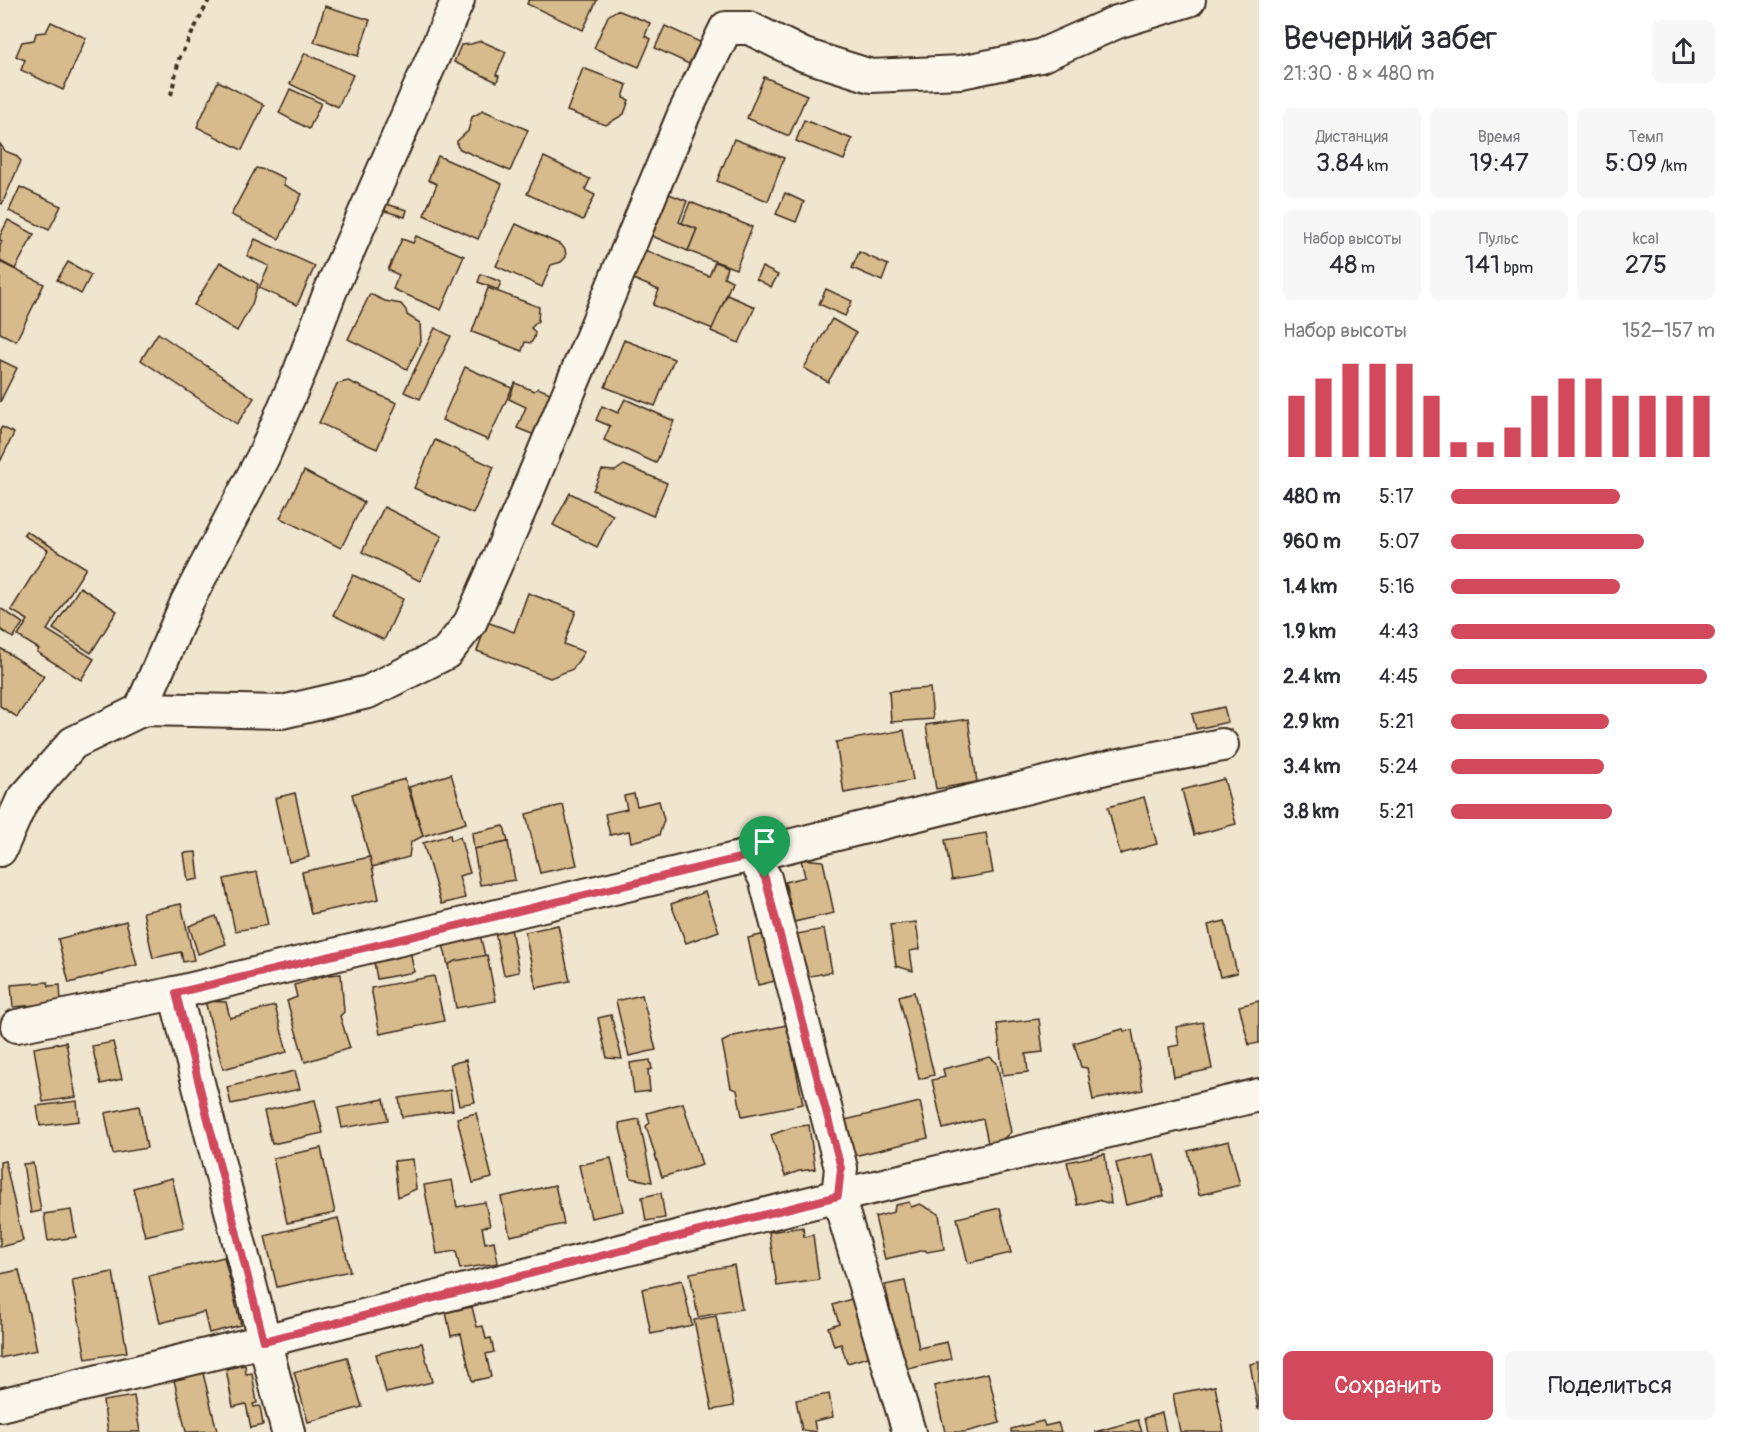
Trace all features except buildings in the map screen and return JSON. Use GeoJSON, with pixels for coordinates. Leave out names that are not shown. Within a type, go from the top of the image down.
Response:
{"type":"FeatureCollection","features":[{"type":"Feature","properties":{"kind":"street"},"geometry":{"type":"LineString","coordinates":[[142,710],[187,602],[263,457],[300,371],[330,292],[458,0]]}},
{"type":"Feature","properties":{"kind":"street"},"geometry":{"type":"LineString","coordinates":[[0,850],[22,801],[72,743],[142,710],[282,712],[368,692],[446,653],[470,623],[475,612],[555,428],[684,114],[726,28],[749,28],[804,56],[871,76],[961,72],[1040,56],[1117,22],[1189,0]]}},
{"type":"Feature","properties":{"kind":"street"},"geometry":{"type":"LineString","coordinates":[[17,1026],[176,993],[1110,767],[1222,745]]}},
{"type":"Feature","properties":{"kind":"street"},"geometry":{"type":"LineString","coordinates":[[752,855],[765,878],[841,1168],[838,1196],[909,1432]]}},
{"type":"Feature","properties":{"kind":"street"},"geometry":{"type":"LineString","coordinates":[[176,993],[288,1432]]}},
{"type":"Feature","properties":{"kind":"street"},"geometry":{"type":"LineString","coordinates":[[0,1405],[838,1196],[1259,1095]]}},
{"type":"Feature","properties":{"kind":"path"},"geometry":{"type":"LineString","coordinates":[[171,94],[179,59],[208,0]]}},
{"type":"Feature","properties":{"kind":"route"},"geometry":{"type":"LineString","coordinates":[[752,855],[765,878],[841,1168],[838,1196],[264,1341],[176,993],[752,855]]}}]}
